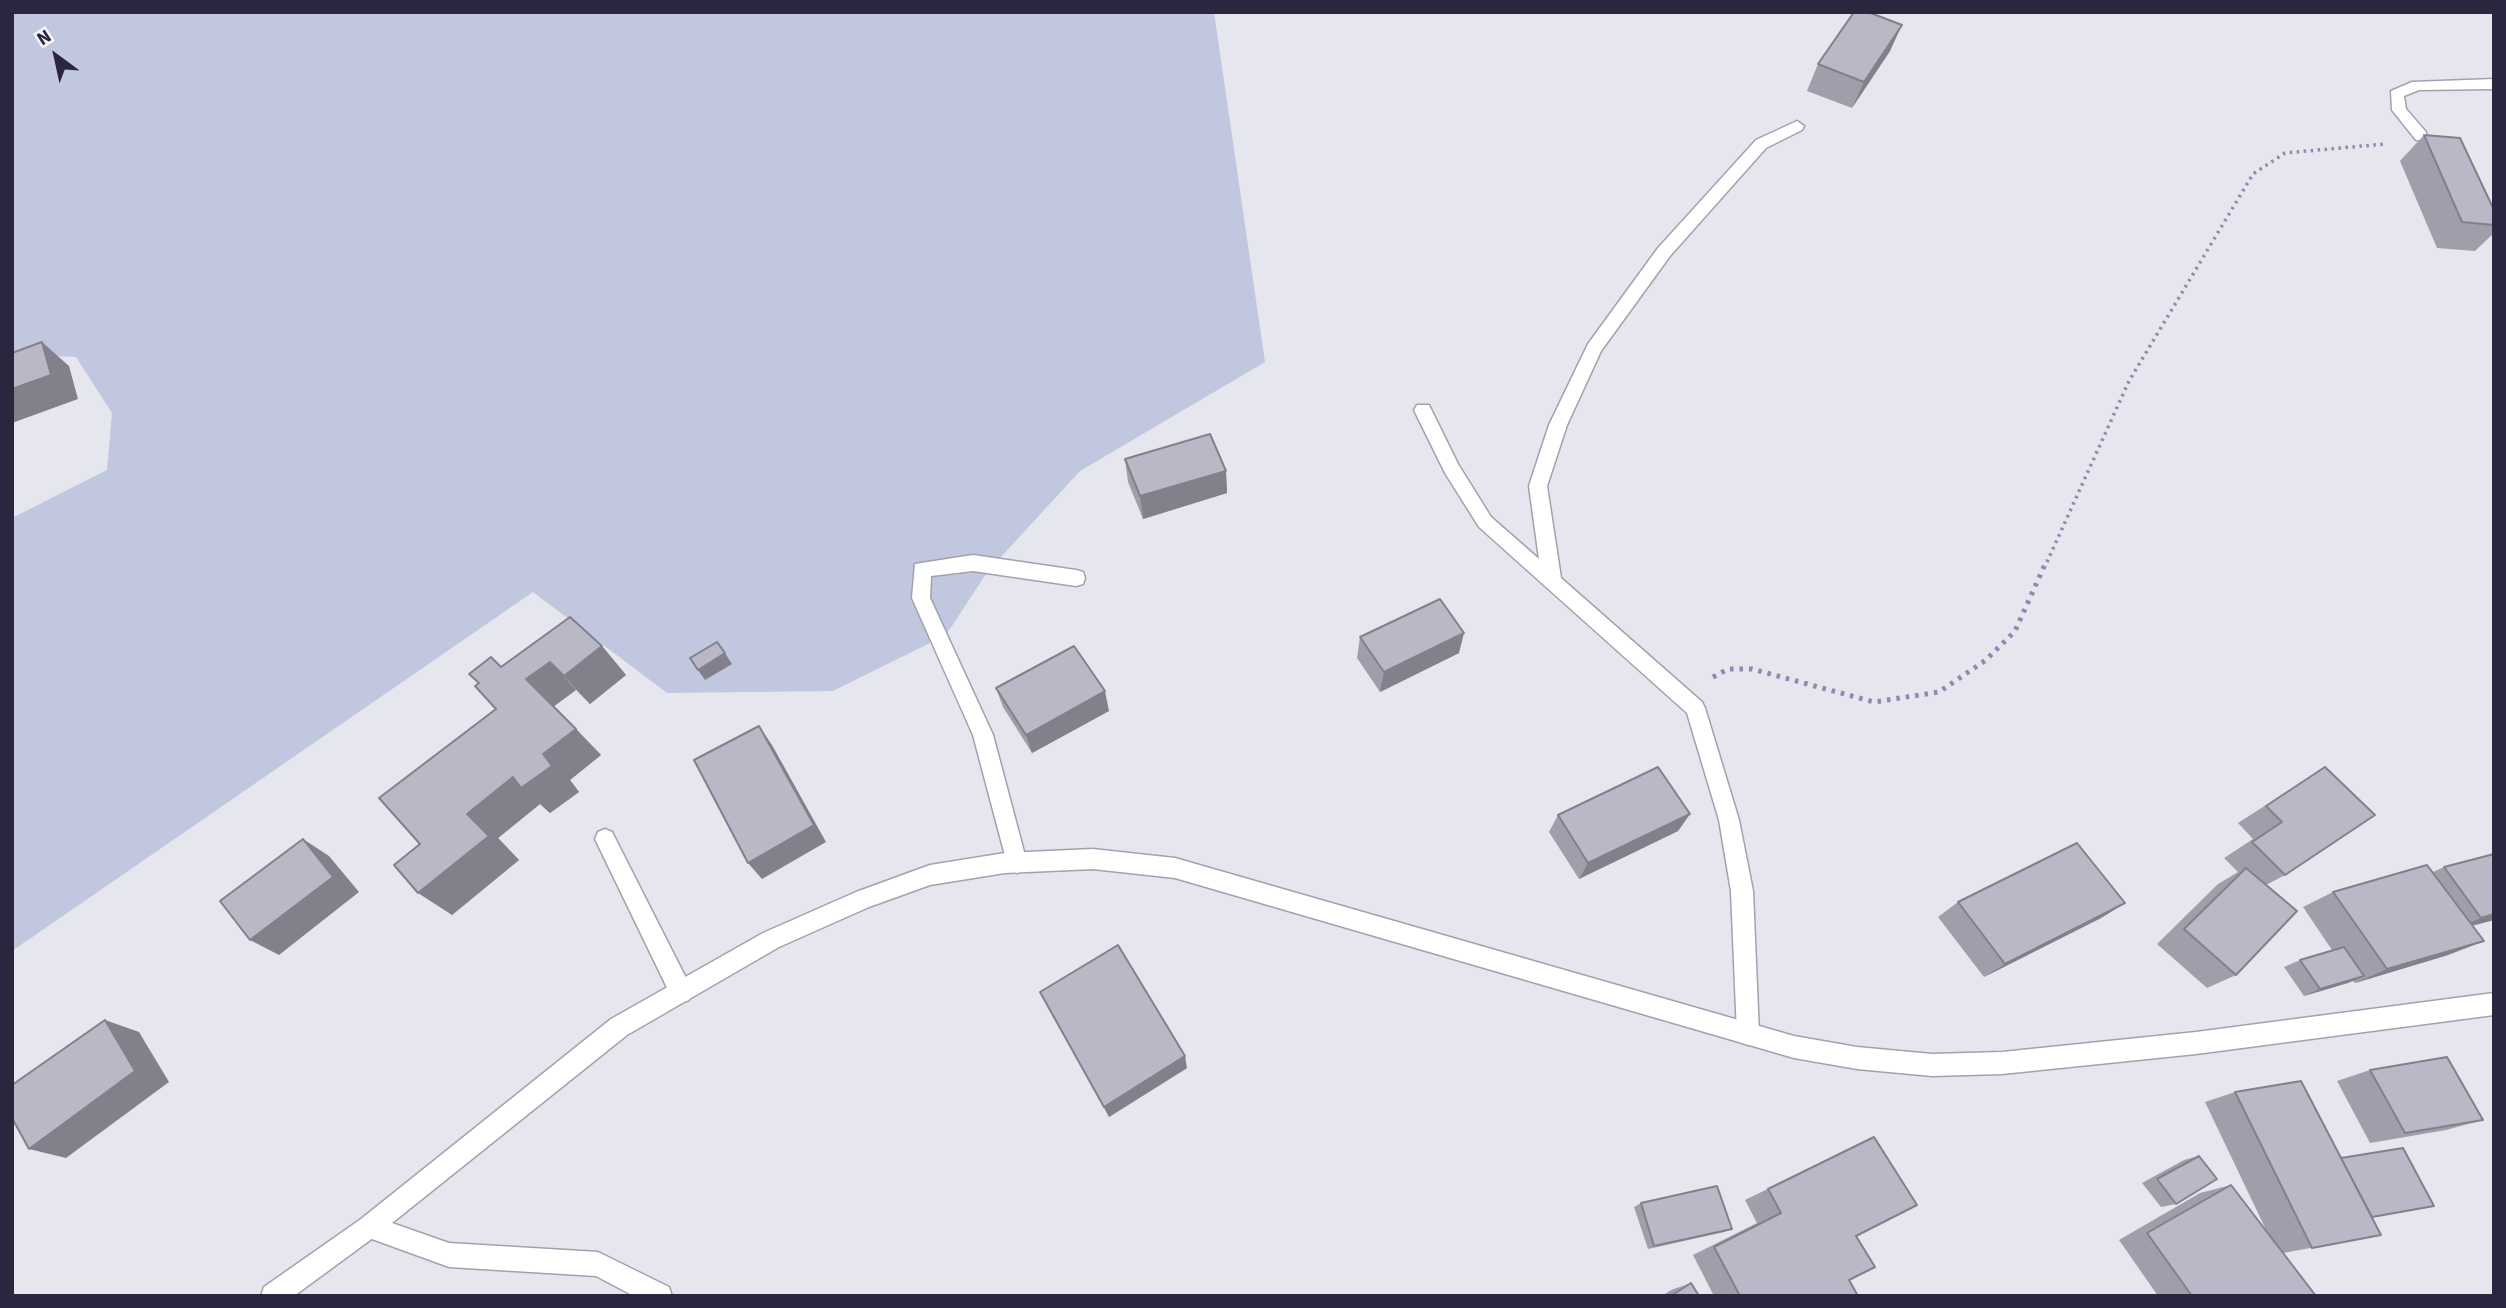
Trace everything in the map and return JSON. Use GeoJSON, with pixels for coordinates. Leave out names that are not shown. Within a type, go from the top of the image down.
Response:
{"type":"FeatureCollection","features":[{"type":"Feature","properties":{"kind":"street"},"geometry":{"type":"LineString","coordinates":[[2421,136],[2399,110],[2396,94],[2417,85],[2440,82],[2494,84]]}},
{"type":"Feature","properties":{"kind":"street"},"geometry":{"type":"LineString","coordinates":[[1552,582],[1538,486],[1558,425],[1594,348],[1664,252],[1760,144],[1797,126]]}},
{"type":"Feature","properties":{"kind":"street"},"geometry":{"type":"LineString","coordinates":[[1423,410],[1451,468],[1485,522],[1695,708],[1729,820],[1742,891],[1748,1034]]}},
{"type":"Feature","properties":{"kind":"street"},"geometry":{"type":"LineString","coordinates":[[1017,863],[983,735],[921,598],[922,569],[973,563],[1076,578]]}},
{"type":"Feature","properties":{"kind":"street"},"geometry":{"type":"LineString","coordinates":[[605,839],[681,992]]}},
{"type":"Feature","properties":{"kind":"street"},"geometry":{"type":"LineString","coordinates":[[273,1296],[369,1227],[619,1027],[771,940],[864,899],[930,875],[1017,863],[1093,859],[1175,868],[1794,1047],[1857,1058],[1932,1065],[2002,1063],[2196,1043],[2494,1004]]}},
{"type":"Feature","properties":{"kind":"street"},"geometry":{"type":"LineString","coordinates":[[369,1227],[449,1255],[598,1264],[660,1296]]}},
{"type":"Feature","properties":{"kind":"path"},"geometry":{"type":"LineString","coordinates":[[1695,708],[1703,682],[1728,669],[1752,670],[1874,702],[1939,692],[1986,660],[2015,631],[2129,381],[2253,174],[2285,153],[2384,145],[2421,136]]}},
{"type":"Feature","properties":{"kind":"shaded area"},"geometry":{"type":"Polygon","coordinates":[[[12,12],[1214,12],[1265,362],[1080,471],[988,571],[946,635],[833,691],[667,693],[533,592],[12,951],[12,518],[107,470],[112,413],[76,357],[12,354],[12,12]]]}},
{"type":"Feature","properties":{"kind":"building"},"geometry":{"type":"Polygon","coordinates":[[[1854,12],[1868,12],[1902,25],[1864,82],[1818,64],[1854,12]]]}},
{"type":"Feature","properties":{"kind":"building"},"geometry":{"type":"Polygon","coordinates":[[[2424,135],[2460,138],[2494,210],[2494,225],[2462,222],[2424,135]]]}},
{"type":"Feature","properties":{"kind":"building"},"geometry":{"type":"Polygon","coordinates":[[[42,342],[51,375],[12,389],[12,353],[42,342]]]}},
{"type":"Feature","properties":{"kind":"building"},"geometry":{"type":"Polygon","coordinates":[[[1210,434],[1226,471],[1140,496],[1125,459],[1210,434]]]}},
{"type":"Feature","properties":{"kind":"building"},"geometry":{"type":"Polygon","coordinates":[[[1440,599],[1464,633],[1384,672],[1360,637],[1440,599]]]}},
{"type":"Feature","properties":{"kind":"building"},"geometry":{"type":"Polygon","coordinates":[[[570,617],[602,646],[564,676],[550,662],[526,679],[576,729],[543,754],[552,766],[521,788],[513,777],[467,814],[489,836],[418,893],[394,865],[420,844],[379,798],[496,709],[475,686],[479,683],[469,674],[491,657],[501,667],[570,617]]]}},
{"type":"Feature","properties":{"kind":"building"},"geometry":{"type":"Polygon","coordinates":[[[717,642],[725,653],[698,670],[690,658],[717,642]]]}},
{"type":"Feature","properties":{"kind":"building"},"geometry":{"type":"Polygon","coordinates":[[[1074,646],[1105,691],[1026,735],[996,688],[1074,646]]]}},
{"type":"Feature","properties":{"kind":"building"},"geometry":{"type":"Polygon","coordinates":[[[759,726],[814,825],[748,863],[694,760],[759,726]]]}},
{"type":"Feature","properties":{"kind":"building"},"geometry":{"type":"Polygon","coordinates":[[[1658,767],[1690,814],[1588,863],[1558,815],[1658,767]]]}},
{"type":"Feature","properties":{"kind":"building"},"geometry":{"type":"Polygon","coordinates":[[[2325,767],[2375,815],[2285,875],[2252,842],[2282,822],[2266,806],[2325,767]]]}},
{"type":"Feature","properties":{"kind":"building"},"geometry":{"type":"Polygon","coordinates":[[[303,839],[333,877],[250,940],[220,901],[303,839]]]}},
{"type":"Feature","properties":{"kind":"building"},"geometry":{"type":"Polygon","coordinates":[[[2077,843],[2125,903],[2005,964],[1958,902],[2077,843]]]}},
{"type":"Feature","properties":{"kind":"building"},"geometry":{"type":"Polygon","coordinates":[[[2494,854],[2494,914],[2481,918],[2444,867],[2494,854]]]}},
{"type":"Feature","properties":{"kind":"building"},"geometry":{"type":"Polygon","coordinates":[[[2427,865],[2484,941],[2387,969],[2333,892],[2427,865]]]}},
{"type":"Feature","properties":{"kind":"building"},"geometry":{"type":"Polygon","coordinates":[[[2246,868],[2297,911],[2236,975],[2184,929],[2246,868]]]}},
{"type":"Feature","properties":{"kind":"building"},"geometry":{"type":"Polygon","coordinates":[[[1118,945],[1185,1056],[1104,1107],[1040,992],[1118,945]]]}},
{"type":"Feature","properties":{"kind":"building"},"geometry":{"type":"Polygon","coordinates":[[[2344,947],[2364,976],[2320,989],[2300,960],[2344,947]]]}},
{"type":"Feature","properties":{"kind":"building"},"geometry":{"type":"Polygon","coordinates":[[[105,1020],[135,1071],[29,1149],[12,1118],[12,1085],[105,1020]]]}},
{"type":"Feature","properties":{"kind":"building"},"geometry":{"type":"Polygon","coordinates":[[[2447,1057],[2483,1120],[2405,1133],[2370,1070],[2447,1057]]]}},
{"type":"Feature","properties":{"kind":"building"},"geometry":{"type":"Polygon","coordinates":[[[2301,1081],[2381,1235],[2312,1248],[2235,1092],[2301,1081]]]}},
{"type":"Feature","properties":{"kind":"building"},"geometry":{"type":"Polygon","coordinates":[[[1874,1137],[1917,1205],[1856,1236],[1875,1267],[1849,1280],[1858,1296],[1740,1296],[1714,1247],[1781,1213],[1768,1189],[1874,1137]]]}},
{"type":"Feature","properties":{"kind":"building"},"geometry":{"type":"Polygon","coordinates":[[[2403,1148],[2434,1206],[2372,1217],[2341,1158],[2403,1148]]]}},
{"type":"Feature","properties":{"kind":"building"},"geometry":{"type":"Polygon","coordinates":[[[2199,1156],[2217,1179],[2176,1204],[2157,1179],[2199,1156]]]}},
{"type":"Feature","properties":{"kind":"building"},"geometry":{"type":"Polygon","coordinates":[[[2231,1185],[2316,1296],[2192,1296],[2147,1233],[2231,1185]]]}},
{"type":"Feature","properties":{"kind":"building"},"geometry":{"type":"Polygon","coordinates":[[[1717,1186],[1732,1229],[1654,1246],[1641,1203],[1717,1186]]]}},
{"type":"Feature","properties":{"kind":"building"},"geometry":{"type":"Polygon","coordinates":[[[1691,1283],[1699,1296],[1671,1296],[1691,1283]]]}}]}
